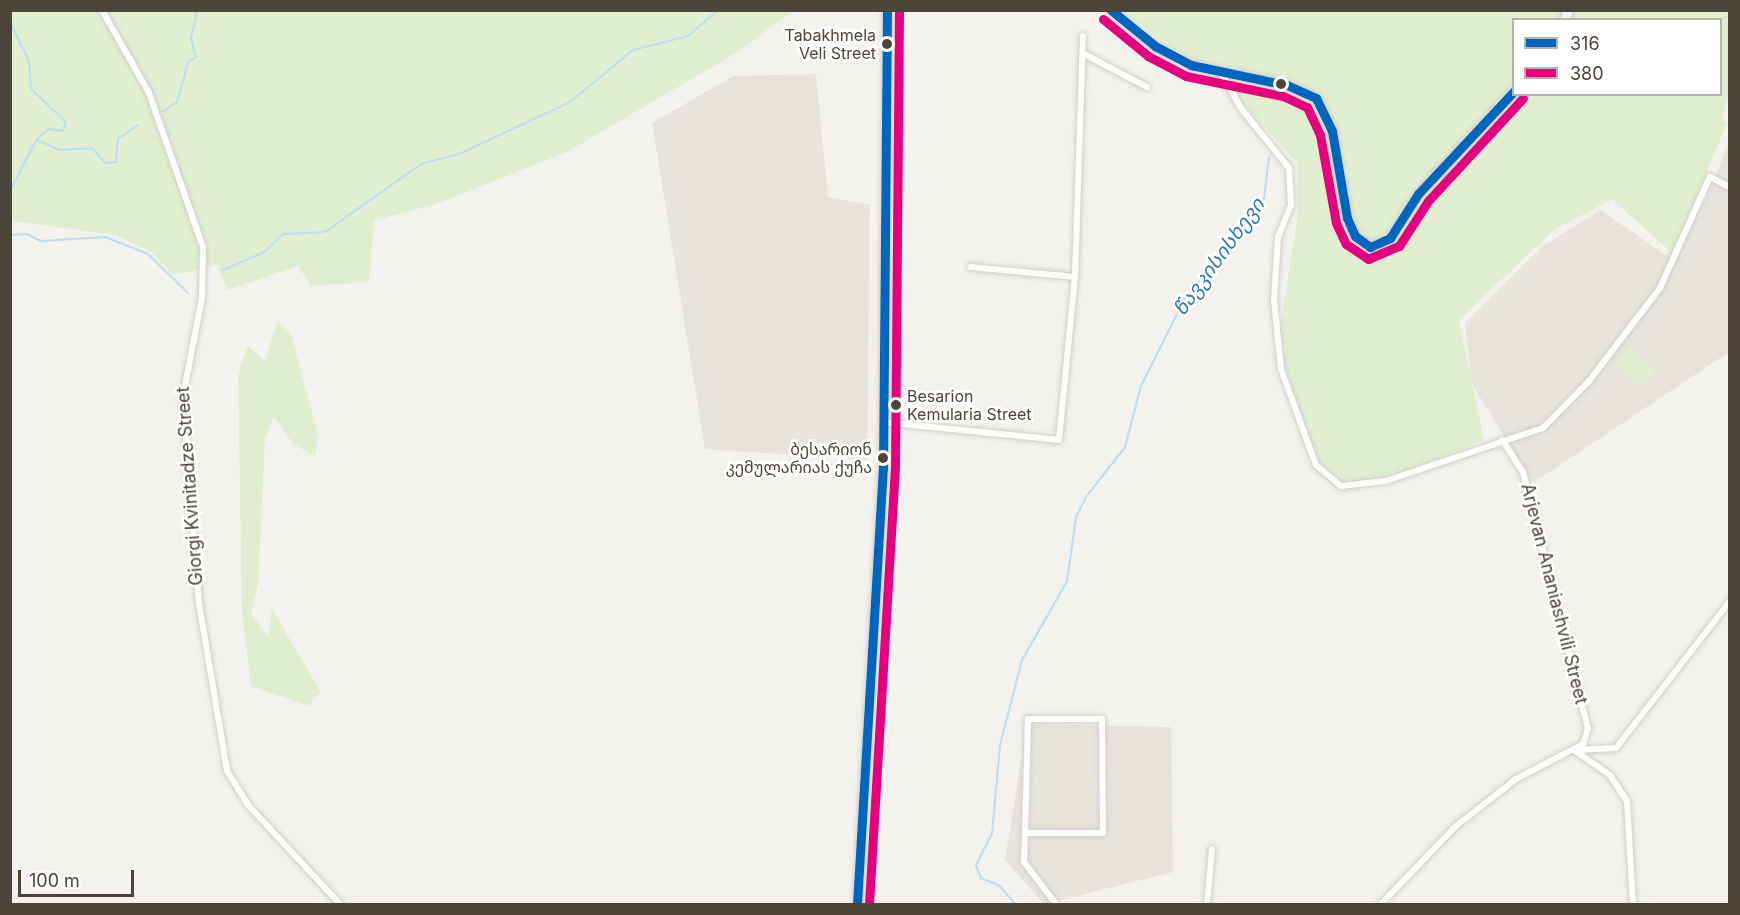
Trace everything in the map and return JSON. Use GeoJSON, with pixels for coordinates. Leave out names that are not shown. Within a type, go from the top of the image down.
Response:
{"type":"FeatureCollection","features":[{"type":"Feature","properties":{"kind":"main road"},"geometry":{"type":"LineString","coordinates":[[857,904],[883,422],[887,10]]}},
{"type":"Feature","properties":{"kind":"main road"},"geometry":{"type":"LineString","coordinates":[[1110,10],[1155,46],[1222,74],[1287,85],[1316,98],[1332,131],[1347,218],[1355,236],[1370,247],[1390,238],[1418,194],[1512,92]]}},
{"type":"Feature","properties":{"kind":"street","name":"Giorgi Kvinitadze Street"},"geometry":{"type":"LineString","coordinates":[[102,10],[149,93],[203,247],[202,298],[183,397],[200,603],[227,771],[248,805],[340,904]]}},
{"type":"Feature","properties":{"kind":"street"},"geometry":{"type":"LineString","coordinates":[[883,422],[1059,440],[1075,277],[1086,55],[1083,36]]}},
{"type":"Feature","properties":{"kind":"street"},"geometry":{"type":"LineString","coordinates":[[1086,55],[1147,87]]}},
{"type":"Feature","properties":{"kind":"street"},"geometry":{"type":"LineString","coordinates":[[1222,74],[1240,107],[1289,168],[1291,205],[1278,237],[1276,337],[1281,369],[1316,465],[1341,486],[1358,487],[1543,428],[1564,410],[1660,288],[1710,177],[1730,187]]}},
{"type":"Feature","properties":{"kind":"street"},"geometry":{"type":"LineString","coordinates":[[970,267],[1075,277]]}},
{"type":"Feature","properties":{"kind":"street","name":"Arjevan Ananiashvili Street"},"geometry":{"type":"LineString","coordinates":[[1502,440],[1523,472],[1572,653],[1588,729],[1583,744],[1574,750]]}},
{"type":"Feature","properties":{"kind":"street"},"geometry":{"type":"LineString","coordinates":[[1381,904],[1456,826],[1516,779],[1574,750],[1616,748],[1730,601]]}},
{"type":"Feature","properties":{"kind":"street"},"geometry":{"type":"LineString","coordinates":[[1025,833],[1103,833],[1102,719],[1028,719],[1024,862],[1056,904]]}},
{"type":"Feature","properties":{"kind":"street"},"geometry":{"type":"LineString","coordinates":[[1574,750],[1610,775],[1627,801],[1633,904]]}},
{"type":"Feature","properties":{"kind":"street"},"geometry":{"type":"LineString","coordinates":[[1208,904],[1212,849]]}},
{"type":"Feature","properties":{"kind":"shaded area"},"geometry":{"type":"Polygon","coordinates":[[[816,74],[828,197],[870,205],[867,460],[705,449],[652,123],[733,76],[816,74]]]}},
{"type":"Feature","properties":{"kind":"shaded area"},"geometry":{"type":"Polygon","coordinates":[[[1729,142],[1729,352],[1533,483],[1472,384],[1465,323],[1543,246],[1600,210],[1666,255],[1707,197],[1729,142]]]}},
{"type":"Feature","properties":{"kind":"shaded area"},"geometry":{"type":"Polygon","coordinates":[[[1027,724],[1171,727],[1173,872],[1044,904],[1005,860],[1027,724]]]}},
{"type":"Feature","properties":{"kind":"green space"},"geometry":{"type":"Polygon","coordinates":[[[10,11],[793,11],[736,53],[567,152],[439,203],[374,221],[369,282],[311,286],[298,266],[228,290],[217,265],[173,275],[150,251],[116,235],[11,221],[10,11]]]}},
{"type":"Feature","properties":{"kind":"green space"},"geometry":{"type":"Polygon","coordinates":[[[1122,11],[1729,11],[1729,92],[1722,120],[1727,123],[1673,254],[1612,199],[1554,230],[1459,320],[1484,440],[1385,480],[1341,484],[1318,464],[1283,368],[1279,336],[1298,214],[1297,163],[1234,94],[1122,11]]]}},
{"type":"Feature","properties":{"kind":"green space"},"geometry":{"type":"Polygon","coordinates":[[[277,322],[291,334],[318,435],[315,456],[293,444],[274,416],[265,438],[258,585],[251,613],[268,637],[272,609],[321,692],[308,706],[251,686],[242,612],[238,373],[248,346],[265,361],[277,322]]]}},
{"type":"Feature","properties":{"kind":"green space"},"geometry":{"type":"Polygon","coordinates":[[[1629,348],[1655,371],[1642,387],[1615,364],[1629,348]]]}},
{"type":"Feature","properties":{"kind":"waterway"},"geometry":{"type":"LineString","coordinates":[[164,111],[177,102],[188,62],[196,57],[191,39],[197,10]]}},
{"type":"Feature","properties":{"kind":"waterway"},"geometry":{"type":"LineString","coordinates":[[223,270],[264,252],[283,234],[325,232],[421,164],[459,154],[570,102],[633,50],[688,36],[718,10]]}},
{"type":"Feature","properties":{"kind":"waterway"},"geometry":{"type":"LineString","coordinates":[[10,22],[29,61],[31,89],[66,122],[63,131],[49,129],[36,140],[10,191]]}},
{"type":"Feature","properties":{"kind":"waterway"},"geometry":{"type":"LineString","coordinates":[[36,140],[59,150],[92,148],[105,163],[116,162],[118,139],[138,125]]}},
{"type":"Feature","properties":{"kind":"waterway","name":"წავკისისხევი"},"geometry":{"type":"LineString","coordinates":[[1015,904],[1000,886],[981,878],[976,865],[992,834],[1000,745],[1022,660],[1067,581],[1076,517],[1086,497],[1125,447],[1141,386],[1184,300],[1264,199],[1269,157]]}},
{"type":"Feature","properties":{"kind":"waterway"},"geometry":{"type":"LineString","coordinates":[[10,235],[27,234],[40,241],[105,237],[148,254],[188,293]]}},
{"type":"Feature","properties":{"kind":"transit line","name":"316"},"geometry":{"type":"LineString","coordinates":[[857,904],[883,468],[887,10]]}},
{"type":"Feature","properties":{"kind":"transit line","name":"380"},"geometry":{"type":"LineString","coordinates":[[869,904],[895,468],[899,10]]}},
{"type":"Feature","properties":{"kind":"transit line","name":"316"},"geometry":{"type":"LineString","coordinates":[[1111,10],[1155,46],[1191,65],[1287,85],[1316,98],[1332,131],[1347,218],[1355,236],[1370,247],[1390,238],[1418,194],[1512,93]]}},
{"type":"Feature","properties":{"kind":"transit line","name":"380"},"geometry":{"type":"LineString","coordinates":[[1103,19],[1148,56],[1186,76],[1283,96],[1307,107],[1320,135],[1336,223],[1346,244],[1368,259],[1399,246],[1428,201],[1523,98]]}},
{"type":"Feature","properties":{"kind":"place","name":"Tabakhmela Veli Street"},"geometry":{"type":"Point","coordinates":[887,44]}},
{"type":"Feature","properties":{"kind":"place","name":"Besarion Kemularia Street"},"geometry":{"type":"Point","coordinates":[896,405]}},
{"type":"Feature","properties":{"kind":"place","name":"ბესარიონ კემულარიას ქუჩა"},"geometry":{"type":"Point","coordinates":[883,458]}}]}
